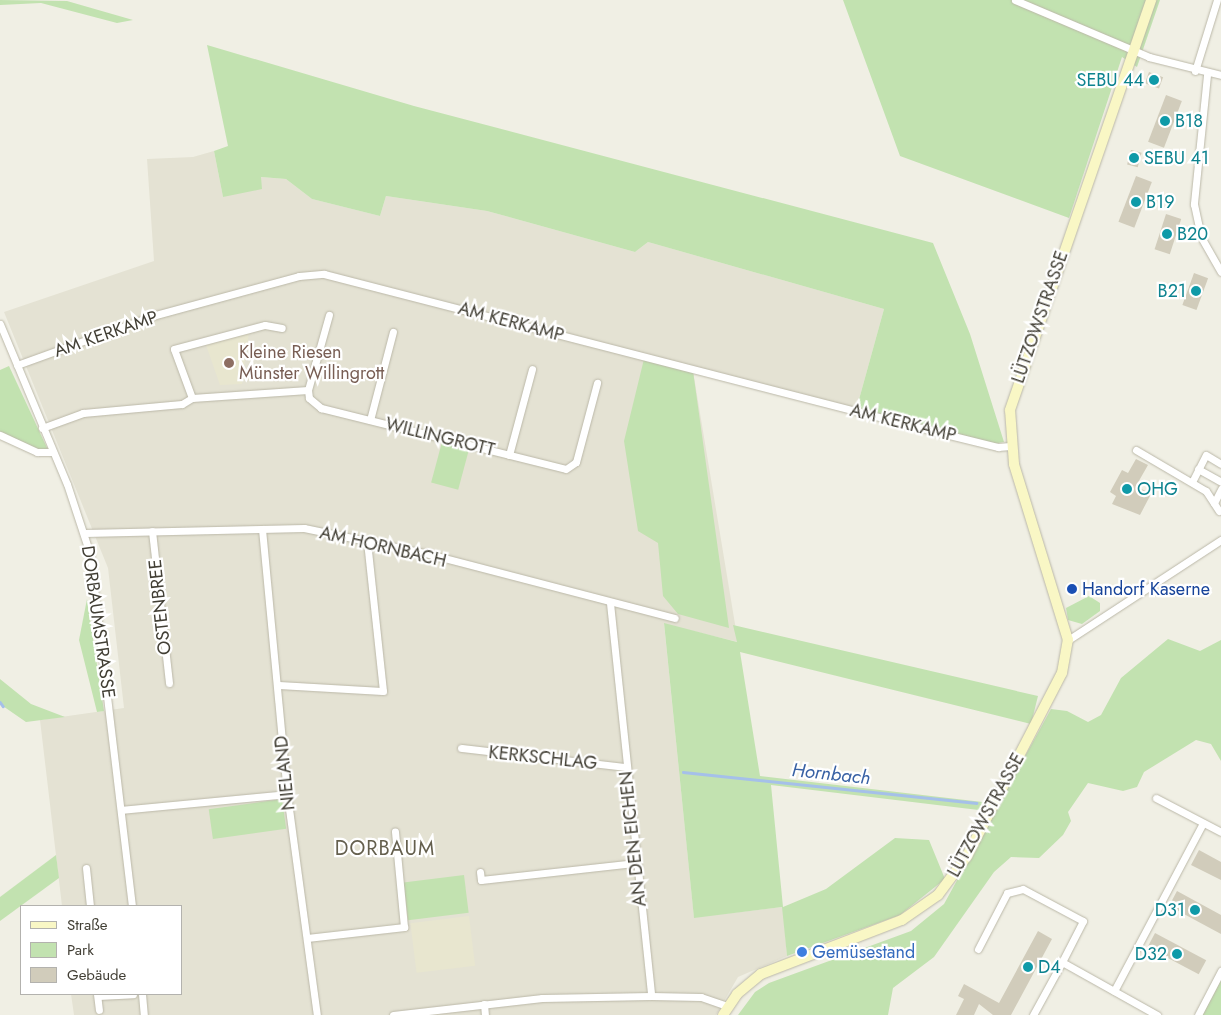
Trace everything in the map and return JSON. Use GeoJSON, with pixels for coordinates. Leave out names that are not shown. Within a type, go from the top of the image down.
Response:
{"type":"FeatureCollection","features":[{"type":"Feature","properties":{"kind":"street"},"geometry":{"type":"LineString","coordinates":[[1015,0],[1134,51],[1207,75],[1221,75]]}},
{"type":"Feature","properties":{"kind":"street","name":"LÜTZOWSTRASSE"},"geometry":{"type":"LineString","coordinates":[[725,1011],[761,974],[902,920],[948,884],[1062,673],[1068,640],[1010,446],[1013,396],[1151,0]]}},
{"type":"Feature","properties":{"kind":"street"},"geometry":{"type":"LineString","coordinates":[[1195,71],[1218,0]]}},
{"type":"Feature","properties":{"kind":"street"},"geometry":{"type":"LineString","coordinates":[[1207,75],[1194,204],[1201,237],[1221,272]]}},
{"type":"Feature","properties":{"kind":"street","name":"AM KERKAMP"},"geometry":{"type":"LineString","coordinates":[[17,366],[152,316],[254,292],[299,276],[324,274],[941,433],[1010,446]]}},
{"type":"Feature","properties":{"kind":"street"},"geometry":{"type":"LineString","coordinates":[[42,428],[83,413],[182,404],[192,398],[308,390],[329,315]]}},
{"type":"Feature","properties":{"kind":"street","name":"DORBAUMSTRASSE"},"geometry":{"type":"LineString","coordinates":[[0,324],[85,533],[97,597],[132,905]]}},
{"type":"Feature","properties":{"kind":"street"},"geometry":{"type":"LineString","coordinates":[[192,398],[174,349],[266,325],[282,328]]}},
{"type":"Feature","properties":{"kind":"street","name":"WILLINGROTT"},"geometry":{"type":"LineString","coordinates":[[370,420],[393,332]]}},
{"type":"Feature","properties":{"kind":"street","name":"WILLINGROTT"},"geometry":{"type":"LineString","coordinates":[[509,455],[532,369]]}},
{"type":"Feature","properties":{"kind":"street","name":"WILLINGROTT"},"geometry":{"type":"LineString","coordinates":[[308,390],[309,398],[321,408],[509,455],[573,467],[597,382]]}},
{"type":"Feature","properties":{"kind":"street"},"geometry":{"type":"LineString","coordinates":[[0,435],[37,452],[53,452]]}},
{"type":"Feature","properties":{"kind":"street"},"geometry":{"type":"LineString","coordinates":[[1136,450],[1206,491],[1219,511]]}},
{"type":"Feature","properties":{"kind":"street"},"geometry":{"type":"LineString","coordinates":[[1192,482],[1206,455],[1221,464]]}},
{"type":"Feature","properties":{"kind":"street"},"geometry":{"type":"LineString","coordinates":[[1198,469],[1221,482]]}},
{"type":"Feature","properties":{"kind":"street"},"geometry":{"type":"LineString","coordinates":[[1214,503],[1221,489]]}},
{"type":"Feature","properties":{"kind":"street","name":"AM HORNBACH"},"geometry":{"type":"LineString","coordinates":[[85,533],[304,528],[367,541],[675,618]]}},
{"type":"Feature","properties":{"kind":"street","name":"NIELAND"},"geometry":{"type":"LineString","coordinates":[[262,529],[287,794],[317,1015]]}},
{"type":"Feature","properties":{"kind":"street","name":"OSTENBREE"},"geometry":{"type":"LineString","coordinates":[[152,531],[168,683]]}},
{"type":"Feature","properties":{"kind":"street"},"geometry":{"type":"LineString","coordinates":[[1068,640],[1221,540]]}},
{"type":"Feature","properties":{"kind":"street"},"geometry":{"type":"LineString","coordinates":[[278,685],[383,691],[367,541]]}},
{"type":"Feature","properties":{"kind":"street","name":"AN DEN EICHEN"},"geometry":{"type":"LineString","coordinates":[[610,603],[625,766],[650,996]]}},
{"type":"Feature","properties":{"kind":"street","name":"KERKSCHLAG"},"geometry":{"type":"LineString","coordinates":[[460,748],[625,766]]}},
{"type":"Feature","properties":{"kind":"street"},"geometry":{"type":"LineString","coordinates":[[121,810],[287,794]]}},
{"type":"Feature","properties":{"kind":"street"},"geometry":{"type":"LineString","coordinates":[[1156,798],[1221,832]]}},
{"type":"Feature","properties":{"kind":"street"},"geometry":{"type":"LineString","coordinates":[[1114,991],[1203,823]]}},
{"type":"Feature","properties":{"kind":"street"},"geometry":{"type":"LineString","coordinates":[[307,938],[404,927],[395,831]]}},
{"type":"Feature","properties":{"kind":"street"},"geometry":{"type":"LineString","coordinates":[[480,872],[481,880],[636,863]]}},
{"type":"Feature","properties":{"kind":"street"},"geometry":{"type":"LineString","coordinates":[[86,868],[90,905]]}},
{"type":"Feature","properties":{"kind":"street"},"geometry":{"type":"LineString","coordinates":[[978,949],[1007,893],[1023,889],[1083,921],[1033,1015]]}},
{"type":"Feature","properties":{"kind":"street"},"geometry":{"type":"LineString","coordinates":[[1062,962],[1157,1015]]}},
{"type":"Feature","properties":{"kind":"street"},"geometry":{"type":"LineString","coordinates":[[1198,1015],[1221,971]]}},
{"type":"Feature","properties":{"kind":"street"},"geometry":{"type":"LineString","coordinates":[[97,995],[99,1010]]}},
{"type":"Feature","properties":{"kind":"street"},"geometry":{"type":"LineString","coordinates":[[142,995],[144,1015]]}},
{"type":"Feature","properties":{"kind":"street"},"geometry":{"type":"LineString","coordinates":[[393,1015],[556,997],[701,997],[725,1011]]}},
{"type":"Feature","properties":{"kind":"street"},"geometry":{"type":"LineString","coordinates":[[484,1004],[485,1015]]}},
{"type":"Feature","properties":{"kind":"shaded area"},"geometry":{"type":"Polygon","coordinates":[[[214,151],[223,197],[260,177],[286,179],[312,199],[380,216],[386,196],[487,211],[635,252],[648,242],[884,309],[855,414],[693,371],[738,642],[664,624],[694,917],[783,907],[787,956],[738,977],[716,1015],[74,1015],[71,995],[182,995],[182,905],[62,905],[40,720],[124,708],[108,568],[4,312],[154,261],[147,159],[193,157],[214,151]]]}},
{"type":"Feature","properties":{"kind":"shaded area","name":"Kleine Riesen Münster Willingrott"},"geometry":{"type":"Polygon","coordinates":[[[249,332],[242,384],[220,385],[205,342],[249,332]]]}},
{"type":"Feature","properties":{"kind":"shaded area"},"geometry":{"type":"Polygon","coordinates":[[[469,916],[475,966],[417,973],[410,923],[469,916]]]}},
{"type":"Feature","properties":{"kind":"green space"},"geometry":{"type":"Polygon","coordinates":[[[0,0],[67,1],[133,20],[117,23],[41,3],[0,5],[0,0]]]}},
{"type":"Feature","properties":{"kind":"green space"},"geometry":{"type":"Polygon","coordinates":[[[843,0],[1160,0],[1137,67],[1122,57],[1069,218],[900,156],[843,0]]]}},
{"type":"Feature","properties":{"kind":"green space"},"geometry":{"type":"Polygon","coordinates":[[[207,45],[414,106],[933,243],[970,334],[1004,442],[992,444],[855,414],[884,309],[648,242],[635,252],[487,211],[386,196],[380,216],[312,199],[286,179],[261,177],[262,189],[223,197],[214,151],[228,146],[207,45]]]}},
{"type":"Feature","properties":{"kind":"green space"},"geometry":{"type":"Polygon","coordinates":[[[644,359],[693,371],[729,628],[678,614],[663,596],[658,543],[638,531],[624,441],[644,359]]]}},
{"type":"Feature","properties":{"kind":"green space"},"geometry":{"type":"Polygon","coordinates":[[[9,366],[48,450],[38,454],[0,438],[0,370],[9,366]]]}},
{"type":"Feature","properties":{"kind":"green space"},"geometry":{"type":"Polygon","coordinates":[[[442,442],[469,449],[458,490],[431,483],[442,442]]]}},
{"type":"Feature","properties":{"kind":"green space"},"geometry":{"type":"Polygon","coordinates":[[[1089,596],[1100,603],[1100,611],[1082,624],[1068,620],[1066,608],[1089,596]]]}},
{"type":"Feature","properties":{"kind":"green space"},"geometry":{"type":"Polygon","coordinates":[[[87,599],[104,711],[97,712],[79,640],[87,599]]]}},
{"type":"Feature","properties":{"kind":"green space"},"geometry":{"type":"Polygon","coordinates":[[[664,623],[737,642],[733,625],[1038,696],[1031,724],[740,652],[760,776],[991,803],[987,811],[771,785],[783,907],[826,889],[895,838],[929,840],[945,879],[900,915],[787,956],[782,907],[694,918],[664,623]]]}},
{"type":"Feature","properties":{"kind":"green space"},"geometry":{"type":"Polygon","coordinates":[[[1168,639],[1200,651],[1221,640],[1221,761],[1211,744],[1196,740],[1144,772],[1137,787],[1123,791],[1088,783],[1068,812],[1071,821],[1063,835],[1039,858],[1011,857],[994,872],[934,957],[893,988],[888,1015],[738,1015],[755,992],[769,983],[911,931],[944,904],[1051,709],[1067,711],[1088,722],[1101,715],[1121,678],[1168,639]]]}},
{"type":"Feature","properties":{"kind":"green space"},"geometry":{"type":"Polygon","coordinates":[[[0,679],[31,704],[65,717],[26,722],[0,704],[0,679]]]}},
{"type":"Feature","properties":{"kind":"green space"},"geometry":{"type":"Polygon","coordinates":[[[282,799],[286,829],[213,839],[209,809],[282,799]]]}},
{"type":"Feature","properties":{"kind":"green space"},"geometry":{"type":"Polygon","coordinates":[[[56,855],[59,878],[0,921],[0,897],[56,855]]]}},
{"type":"Feature","properties":{"kind":"green space"},"geometry":{"type":"Polygon","coordinates":[[[464,875],[469,913],[408,920],[403,882],[464,875]]]}},
{"type":"Feature","properties":{"kind":"green space"},"geometry":{"type":"Polygon","coordinates":[[[1221,980],[1221,1015],[1202,1015],[1221,980]]]}},
{"type":"Feature","properties":{"kind":"building","name":"SEBU 44"},"geometry":{"type":"Polygon","coordinates":[[[1149,72],[1163,77],[1159,88],[1145,83],[1149,72]]]}},
{"type":"Feature","properties":{"kind":"building","name":"B18"},"geometry":{"type":"Polygon","coordinates":[[[1166,95],[1182,101],[1164,148],[1148,142],[1166,95]]]}},
{"type":"Feature","properties":{"kind":"building","name":"SEBU 41"},"geometry":{"type":"Polygon","coordinates":[[[1131,150],[1142,153],[1138,167],[1127,164],[1131,150]]]}},
{"type":"Feature","properties":{"kind":"building","name":"B19"},"geometry":{"type":"Polygon","coordinates":[[[1136,176],[1152,182],[1134,228],[1118,222],[1136,176]]]}},
{"type":"Feature","properties":{"kind":"building","name":"B20"},"geometry":{"type":"Polygon","coordinates":[[[1166,214],[1181,219],[1170,254],[1155,249],[1166,214]]]}},
{"type":"Feature","properties":{"kind":"building","name":"B21"},"geometry":{"type":"Polygon","coordinates":[[[1194,273],[1208,278],[1196,310],[1182,305],[1194,273]]]}},
{"type":"Feature","properties":{"kind":"building","name":"OHG"},"geometry":{"type":"Polygon","coordinates":[[[1136,459],[1148,465],[1136,486],[1151,494],[1140,515],[1112,504],[1116,496],[1110,492],[1122,470],[1128,473],[1136,459]]]}},
{"type":"Feature","properties":{"kind":"building"},"geometry":{"type":"Polygon","coordinates":[[[1199,850],[1221,862],[1221,880],[1191,865],[1199,850]]]}},
{"type":"Feature","properties":{"kind":"building","name":"D31"},"geometry":{"type":"Polygon","coordinates":[[[1177,891],[1221,915],[1221,934],[1169,906],[1177,891]]]}},
{"type":"Feature","properties":{"kind":"building","name":"D4"},"geometry":{"type":"Polygon","coordinates":[[[1038,931],[1052,939],[1011,1015],[993,1015],[979,1004],[974,1015],[956,1015],[964,999],[958,996],[964,984],[999,1003],[1038,931]]]}},
{"type":"Feature","properties":{"kind":"building","name":"D32"},"geometry":{"type":"Polygon","coordinates":[[[1155,933],[1206,960],[1199,974],[1147,947],[1155,933]]]}},
{"type":"Feature","properties":{"kind":"waterway","name":"Hornbach"},"geometry":{"type":"LineString","coordinates":[[0,702],[3,706]]}},
{"type":"Feature","properties":{"kind":"waterway","name":"Hornbach"},"geometry":{"type":"LineString","coordinates":[[683,772],[976,803]]}},
{"type":"Feature","properties":{"kind":"place","name":"SEBU 44"},"geometry":{"type":"Point","coordinates":[1154,80]}},
{"type":"Feature","properties":{"kind":"place","name":"B18"},"geometry":{"type":"Point","coordinates":[1165,121]}},
{"type":"Feature","properties":{"kind":"place","name":"SEBU 41"},"geometry":{"type":"Point","coordinates":[1134,158]}},
{"type":"Feature","properties":{"kind":"place","name":"B19"},"geometry":{"type":"Point","coordinates":[1136,202]}},
{"type":"Feature","properties":{"kind":"place","name":"B20"},"geometry":{"type":"Point","coordinates":[1167,234]}},
{"type":"Feature","properties":{"kind":"place","name":"B21"},"geometry":{"type":"Point","coordinates":[1196,291]}},
{"type":"Feature","properties":{"kind":"place","name":"Kleine Riesen Münster Willingrott"},"geometry":{"type":"Point","coordinates":[229,363]}},
{"type":"Feature","properties":{"kind":"place","name":"OHG"},"geometry":{"type":"Point","coordinates":[1127,489]}},
{"type":"Feature","properties":{"kind":"place","name":"Handorf Kaserne"},"geometry":{"type":"Point","coordinates":[1072,589]}},
{"type":"Feature","properties":{"kind":"place","name":"D31"},"geometry":{"type":"Point","coordinates":[1195,910]}},
{"type":"Feature","properties":{"kind":"place","name":"Gemüsestand"},"geometry":{"type":"Point","coordinates":[802,952]}},
{"type":"Feature","properties":{"kind":"place","name":"D32"},"geometry":{"type":"Point","coordinates":[1177,954]}},
{"type":"Feature","properties":{"kind":"place","name":"D4"},"geometry":{"type":"Point","coordinates":[1028,967]}},
{"type":"Feature","properties":{"kind":"district","name":"DORBAUM"},"geometry":{"type":"Point","coordinates":[385,848]}}]}
